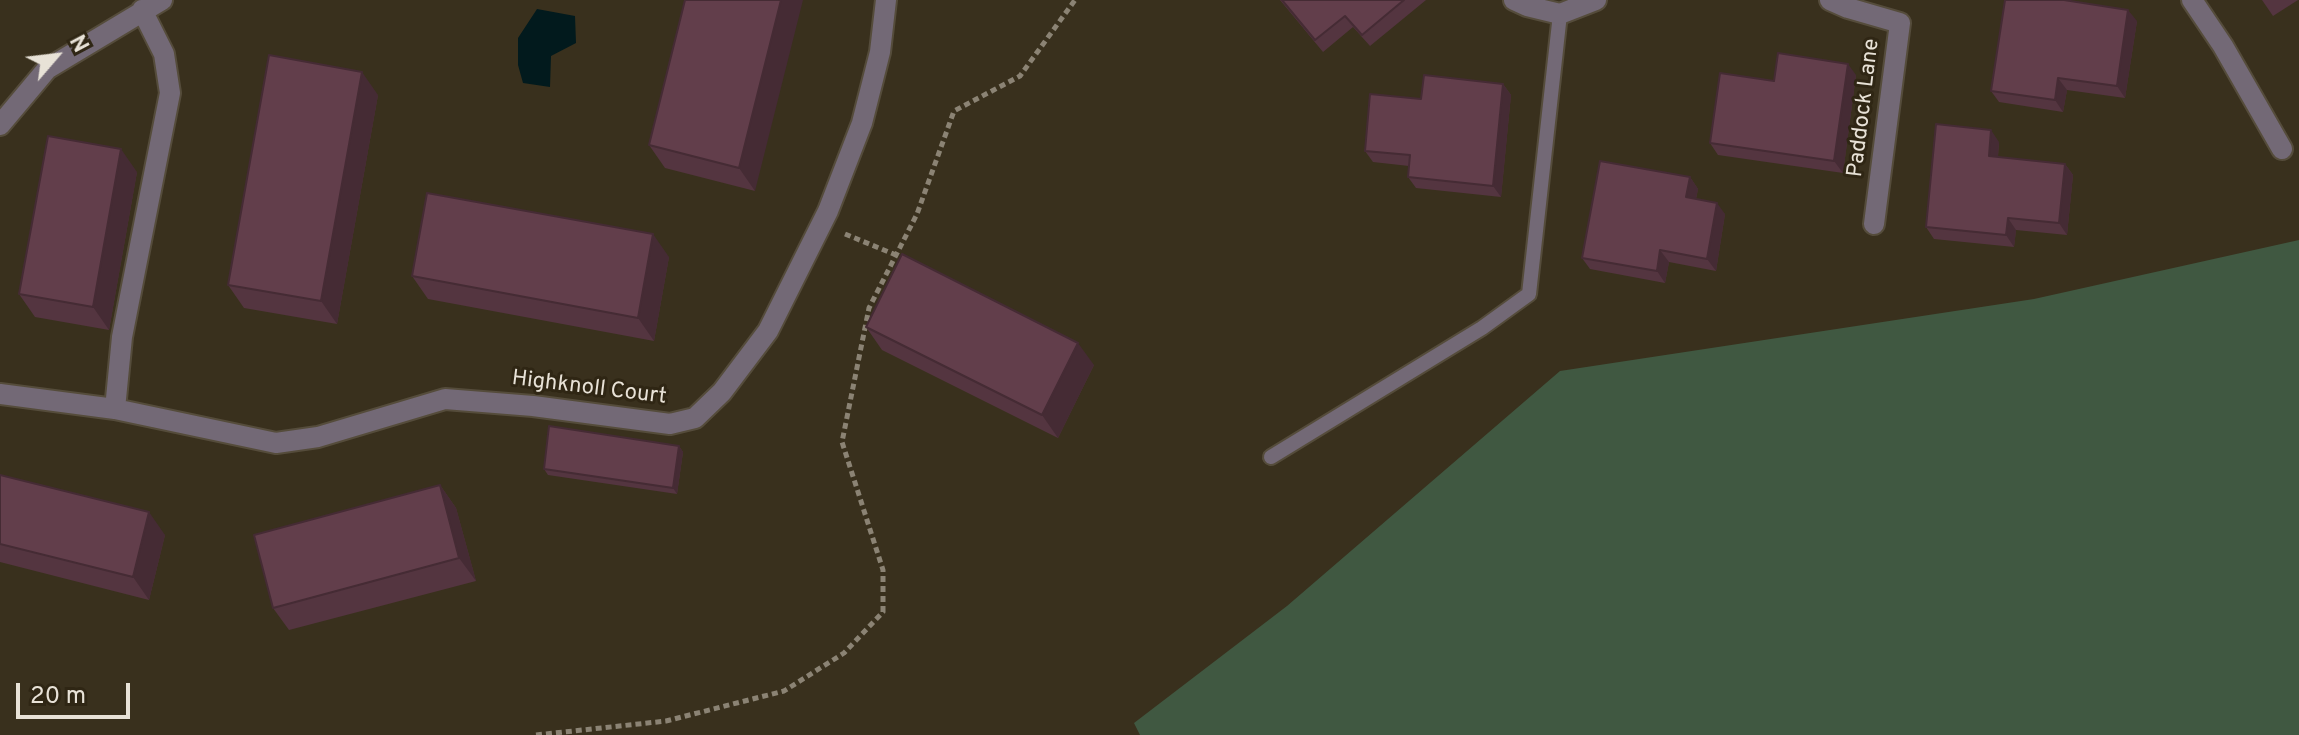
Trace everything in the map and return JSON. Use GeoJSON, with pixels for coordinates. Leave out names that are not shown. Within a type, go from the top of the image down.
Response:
{"type":"FeatureCollection","features":[{"type":"Feature","properties":{"kind":"street"},"geometry":{"type":"LineString","coordinates":[[0,125],[47,69],[162,0]]}},
{"type":"Feature","properties":{"kind":"street","name":"Highknoll Court"},"geometry":{"type":"LineString","coordinates":[[0,394],[115,409],[276,443],[318,437],[445,399],[533,406],[670,424],[695,418],[722,392],[768,331],[822,224],[862,123],[880,52],[886,0]]}},
{"type":"Feature","properties":{"kind":"street"},"geometry":{"type":"LineString","coordinates":[[1514,0],[1560,14],[1596,0]]}},
{"type":"Feature","properties":{"kind":"street","name":"Paddock Lane"},"geometry":{"type":"LineString","coordinates":[[1830,0],[1900,23],[1874,224]]}},
{"type":"Feature","properties":{"kind":"street"},"geometry":{"type":"LineString","coordinates":[[2192,0],[2223,46],[2282,149]]}},
{"type":"Feature","properties":{"kind":"street"},"geometry":{"type":"LineString","coordinates":[[115,409],[122,337],[170,93],[164,54],[142,10]]}},
{"type":"Feature","properties":{"kind":"lane"},"geometry":{"type":"LineString","coordinates":[[1271,457],[1482,328],[1529,294],[1560,14]]}},
{"type":"Feature","properties":{"kind":"path"},"geometry":{"type":"LineString","coordinates":[[536,735],[666,721],[784,691],[844,653],[883,612],[883,570],[842,442],[869,308],[917,214],[954,111],[1020,76],[1075,0]]}},
{"type":"Feature","properties":{"kind":"path"},"geometry":{"type":"LineString","coordinates":[[822,224],[896,255]]}},
{"type":"Feature","properties":{"kind":"green space"},"geometry":{"type":"Polygon","coordinates":[[[2299,240],[2299,735],[1140,735],[1134,723],[1287,606],[1560,371],[2034,299],[2299,240]]]}},
{"type":"Feature","properties":{"kind":"water"},"geometry":{"type":"Polygon","coordinates":[[[537,9],[575,16],[576,43],[551,56],[550,87],[523,83],[518,65],[518,38],[537,9]]]}},
{"type":"Feature","properties":{"kind":"building"},"geometry":{"type":"Polygon","coordinates":[[[685,0],[781,0],[739,168],[649,145],[685,0]]]}},
{"type":"Feature","properties":{"kind":"building"},"geometry":{"type":"Polygon","coordinates":[[[1282,0],[1404,0],[1362,35],[1345,16],[1315,40],[1282,0]]]}},
{"type":"Feature","properties":{"kind":"building"},"geometry":{"type":"Polygon","coordinates":[[[2005,0],[2064,0],[2128,10],[2117,86],[2058,78],[2055,100],[1991,91],[2005,0]]]}},
{"type":"Feature","properties":{"kind":"building"},"geometry":{"type":"Polygon","coordinates":[[[1778,53],[1848,64],[1834,161],[1710,143],[1720,73],[1774,81],[1778,53]]]}},
{"type":"Feature","properties":{"kind":"building"},"geometry":{"type":"Polygon","coordinates":[[[269,55],[362,72],[321,301],[228,285],[269,55]]]}},
{"type":"Feature","properties":{"kind":"building"},"geometry":{"type":"Polygon","coordinates":[[[1424,75],[1503,84],[1493,186],[1408,177],[1410,155],[1365,151],[1370,94],[1421,99],[1424,75]]]}},
{"type":"Feature","properties":{"kind":"building"},"geometry":{"type":"Polygon","coordinates":[[[1936,124],[1991,130],[1989,156],[2065,164],[2059,223],[2008,218],[2006,235],[1926,227],[1936,124]]]}},
{"type":"Feature","properties":{"kind":"building"},"geometry":{"type":"Polygon","coordinates":[[[48,136],[121,149],[93,307],[19,294],[48,136]]]}},
{"type":"Feature","properties":{"kind":"building"},"geometry":{"type":"Polygon","coordinates":[[[1600,161],[1690,177],[1686,197],[1717,203],[1707,259],[1660,250],[1657,271],[1582,258],[1600,161]]]}},
{"type":"Feature","properties":{"kind":"building"},"geometry":{"type":"Polygon","coordinates":[[[427,193],[653,234],[638,318],[412,276],[427,193]]]}},
{"type":"Feature","properties":{"kind":"building"},"geometry":{"type":"Polygon","coordinates":[[[902,254],[1078,343],[1042,415],[866,327],[902,254]]]}},
{"type":"Feature","properties":{"kind":"building"},"geometry":{"type":"Polygon","coordinates":[[[549,426],[679,446],[673,488],[544,469],[549,426]]]}},
{"type":"Feature","properties":{"kind":"building"},"geometry":{"type":"Polygon","coordinates":[[[0,475],[149,512],[133,577],[0,544],[0,475]]]}},
{"type":"Feature","properties":{"kind":"building"},"geometry":{"type":"Polygon","coordinates":[[[440,485],[459,558],[273,608],[254,535],[440,485]]]}}]}
